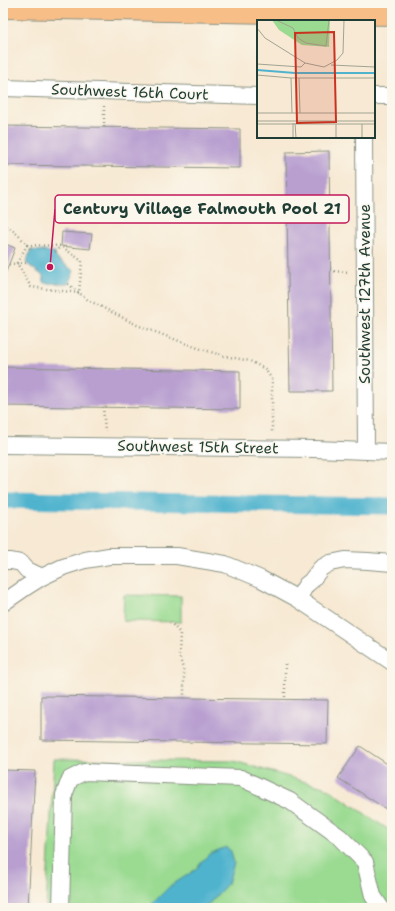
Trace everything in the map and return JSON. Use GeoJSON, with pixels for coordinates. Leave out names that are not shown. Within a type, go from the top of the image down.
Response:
{"type":"FeatureCollection","features":[{"type":"Feature","properties":{"kind":"main road"},"geometry":{"type":"LineString","coordinates":[[3,8],[392,15]]}},
{"type":"Feature","properties":{"kind":"street","name":"Southwest 16th Court"},"geometry":{"type":"LineString","coordinates":[[3,88],[257,96]]}},
{"type":"Feature","properties":{"kind":"street"},"geometry":{"type":"LineString","coordinates":[[375,96],[392,96]]}},
{"type":"Feature","properties":{"kind":"street","name":"Southwest 127th Avenue"},"geometry":{"type":"LineString","coordinates":[[364,138],[366,450]]}},
{"type":"Feature","properties":{"kind":"street","name":"Southwest 15th Street"},"geometry":{"type":"LineString","coordinates":[[3,445],[366,450],[392,452]]}},
{"type":"Feature","properties":{"kind":"street"},"geometry":{"type":"LineString","coordinates":[[3,603],[42,577],[63,567],[85,560],[109,556],[177,556],[224,564],[261,578],[298,599],[392,662]]}},
{"type":"Feature","properties":{"kind":"street"},"geometry":{"type":"LineString","coordinates":[[298,599],[306,585],[321,568],[330,562],[345,560],[392,563]]}},
{"type":"Feature","properties":{"kind":"street"},"geometry":{"type":"LineString","coordinates":[[3,561],[11,561],[21,564],[27,570],[42,577]]}},
{"type":"Feature","properties":{"kind":"street"},"geometry":{"type":"LineString","coordinates":[[60,908],[64,795],[70,779],[84,772],[241,778],[290,801],[340,837],[365,862],[373,896],[381,908]]}},
{"type":"Feature","properties":{"kind":"path"},"geometry":{"type":"LineString","coordinates":[[104,102],[104,127]]}},
{"type":"Feature","properties":{"kind":"path"},"geometry":{"type":"LineString","coordinates":[[3,224],[10,228],[31,250]]}},
{"type":"Feature","properties":{"kind":"path"},"geometry":{"type":"LineString","coordinates":[[27,245],[61,246],[82,261],[79,293]]}},
{"type":"Feature","properties":{"kind":"path"},"geometry":{"type":"LineString","coordinates":[[17,263],[27,245]]}},
{"type":"Feature","properties":{"kind":"path"},"geometry":{"type":"LineString","coordinates":[[54,252],[61,246]]}},
{"type":"Feature","properties":{"kind":"path"},"geometry":{"type":"LineString","coordinates":[[17,263],[31,287],[79,293]]}},
{"type":"Feature","properties":{"kind":"path"},"geometry":{"type":"LineString","coordinates":[[9,264],[26,263]]}},
{"type":"Feature","properties":{"kind":"path"},"geometry":{"type":"LineString","coordinates":[[68,284],[88,300],[137,324],[195,347],[224,356],[250,361],[265,369],[272,379],[272,449]]}},
{"type":"Feature","properties":{"kind":"path"},"geometry":{"type":"LineString","coordinates":[[103,407],[106,446]]}},
{"type":"Feature","properties":{"kind":"path"},"geometry":{"type":"LineString","coordinates":[[170,622],[180,633],[178,655],[184,672],[184,698]]}},
{"type":"Feature","properties":{"kind":"path"},"geometry":{"type":"LineString","coordinates":[[285,664],[285,699]]}},
{"type":"Feature","properties":{"kind":"green space"},"geometry":{"type":"Polygon","coordinates":[[[124,595],[181,596],[181,622],[123,621],[124,595]]]}},
{"type":"Feature","properties":{"kind":"green space"},"geometry":{"type":"Polygon","coordinates":[[[54,759],[234,761],[327,788],[392,832],[392,908],[46,908],[54,759]]]}},
{"type":"Feature","properties":{"kind":"water"},"geometry":{"type":"Polygon","coordinates":[[[31,250],[55,252],[56,258],[74,271],[68,284],[44,283],[43,276],[26,263],[31,250]]]}},
{"type":"Feature","properties":{"kind":"water"},"geometry":{"type":"Polygon","coordinates":[[[226,847],[231,851],[234,863],[228,883],[205,908],[148,908],[169,887],[195,870],[209,854],[226,847]]]}},
{"type":"Feature","properties":{"kind":"building"},"geometry":{"type":"Polygon","coordinates":[[[3,126],[240,129],[240,168],[3,165],[3,126]]]}},
{"type":"Feature","properties":{"kind":"building"},"geometry":{"type":"Polygon","coordinates":[[[329,151],[332,391],[290,391],[286,152],[329,151]]]}},
{"type":"Feature","properties":{"kind":"building"},"geometry":{"type":"Polygon","coordinates":[[[62,232],[92,234],[90,249],[61,246],[62,232]]]}},
{"type":"Feature","properties":{"kind":"building"},"geometry":{"type":"Polygon","coordinates":[[[3,243],[15,248],[3,280],[3,243]]]}},
{"type":"Feature","properties":{"kind":"building"},"geometry":{"type":"Polygon","coordinates":[[[3,367],[240,371],[240,409],[3,406],[3,367]]]}},
{"type":"Feature","properties":{"kind":"building"},"geometry":{"type":"Polygon","coordinates":[[[41,696],[328,700],[327,744],[41,740],[41,696]]]}},
{"type":"Feature","properties":{"kind":"building"},"geometry":{"type":"Polygon","coordinates":[[[360,746],[392,767],[392,813],[338,778],[360,746]]]}},
{"type":"Feature","properties":{"kind":"building"},"geometry":{"type":"Polygon","coordinates":[[[3,770],[35,771],[28,908],[3,908],[3,770]]]}},
{"type":"Feature","properties":{"kind":"waterway"},"geometry":{"type":"LineString","coordinates":[[3,500],[392,506]]}},
{"type":"Feature","properties":{"kind":"place","name":"Century Village Falmouth Pool 21"},"geometry":{"type":"Point","coordinates":[50,267]}}]}
